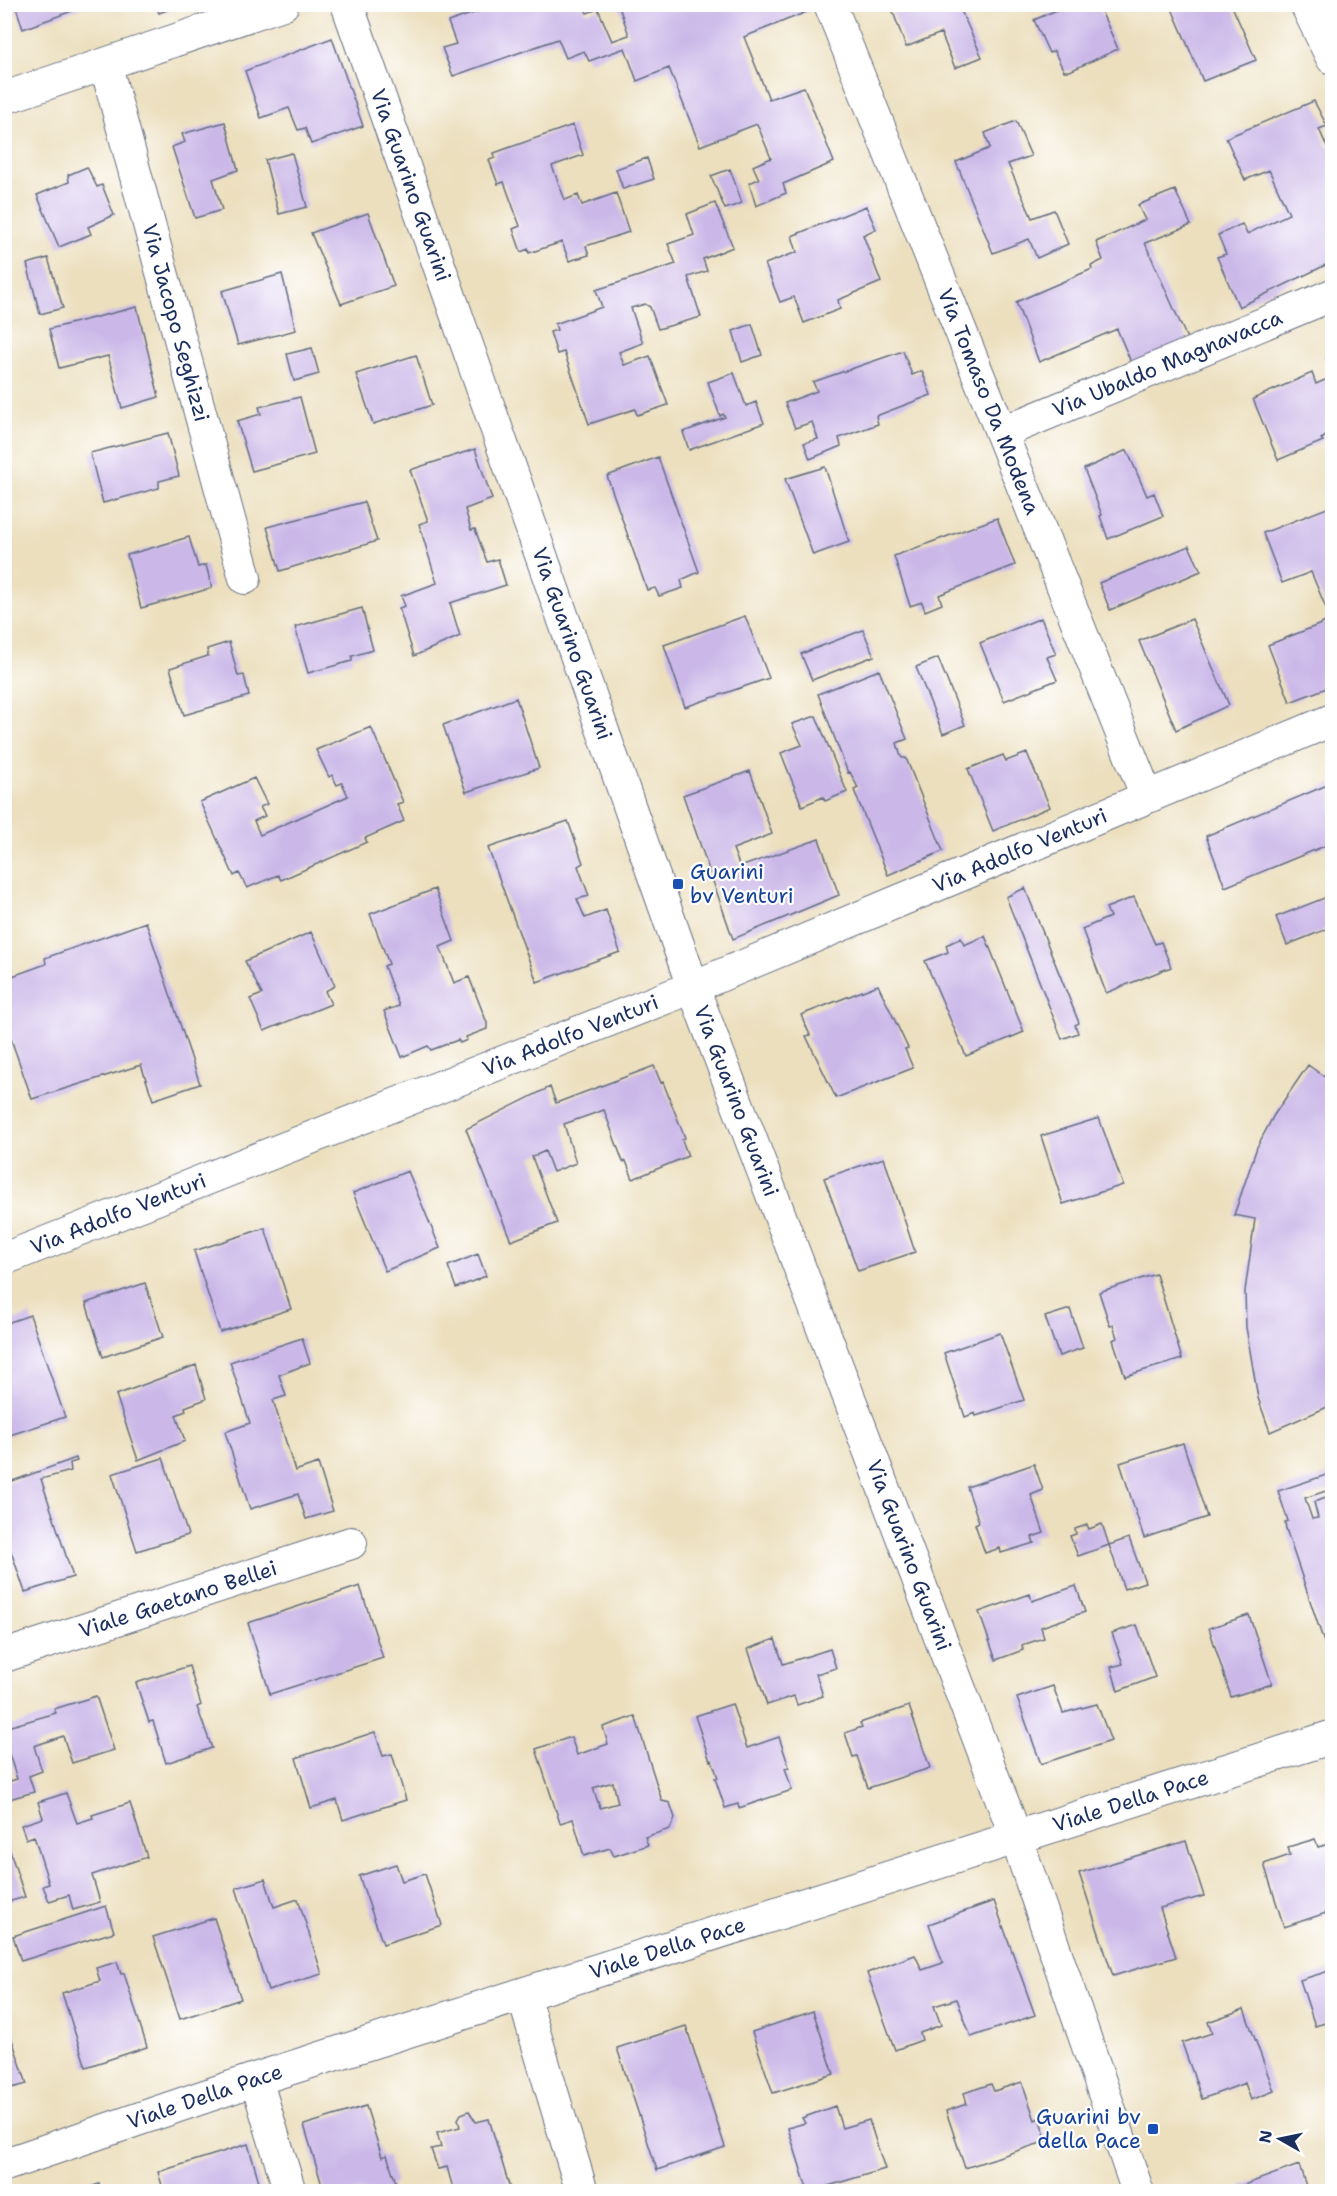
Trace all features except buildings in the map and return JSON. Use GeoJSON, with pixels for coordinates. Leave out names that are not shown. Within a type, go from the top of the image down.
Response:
{"type":"FeatureCollection","features":[{"type":"Feature","properties":{"kind":"street"},"geometry":{"type":"LineString","coordinates":[[4,98],[106,66],[283,4]]}},
{"type":"Feature","properties":{"kind":"street","name":"Via Guarino Guarini"},"geometry":{"type":"LineString","coordinates":[[347,4],[693,987],[1016,1837],[1138,2192]]}},
{"type":"Feature","properties":{"kind":"street","name":"Via Tomaso Da Modena"},"geometry":{"type":"LineString","coordinates":[[830,4],[1147,797]]}},
{"type":"Feature","properties":{"kind":"street"},"geometry":{"type":"LineString","coordinates":[[1306,4],[1332,58]]}},
{"type":"Feature","properties":{"kind":"street","name":"Via Jacopo Seghizzi"},"geometry":{"type":"LineString","coordinates":[[106,66],[245,578]]}},
{"type":"Feature","properties":{"kind":"street","name":"Via Ubaldo Magnavacca"},"geometry":{"type":"LineString","coordinates":[[1003,432],[1332,295]]}},
{"type":"Feature","properties":{"kind":"street","name":"Via Adolfo Venturi"},"geometry":{"type":"LineString","coordinates":[[4,1259],[693,987],[1332,720]]}},
{"type":"Feature","properties":{"kind":"street","name":"Viale Gaetano Bellei"},"geometry":{"type":"LineString","coordinates":[[4,1656],[351,1543]]}},
{"type":"Feature","properties":{"kind":"street","name":"Viale Della Pace"},"geometry":{"type":"LineString","coordinates":[[4,2165],[256,2079],[1332,1737]]}},
{"type":"Feature","properties":{"kind":"street"},"geometry":{"type":"LineString","coordinates":[[523,1995],[582,2192]]}},
{"type":"Feature","properties":{"kind":"street"},"geometry":{"type":"LineString","coordinates":[[256,2079],[290,2192]]}},
{"type":"Feature","properties":{"kind":"place","name":"Guarini bv Venturi"},"geometry":{"type":"Point","coordinates":[678,884]}},
{"type":"Feature","properties":{"kind":"place","name":"Guarini bv della Pace"},"geometry":{"type":"Point","coordinates":[1153,2129]}}]}
